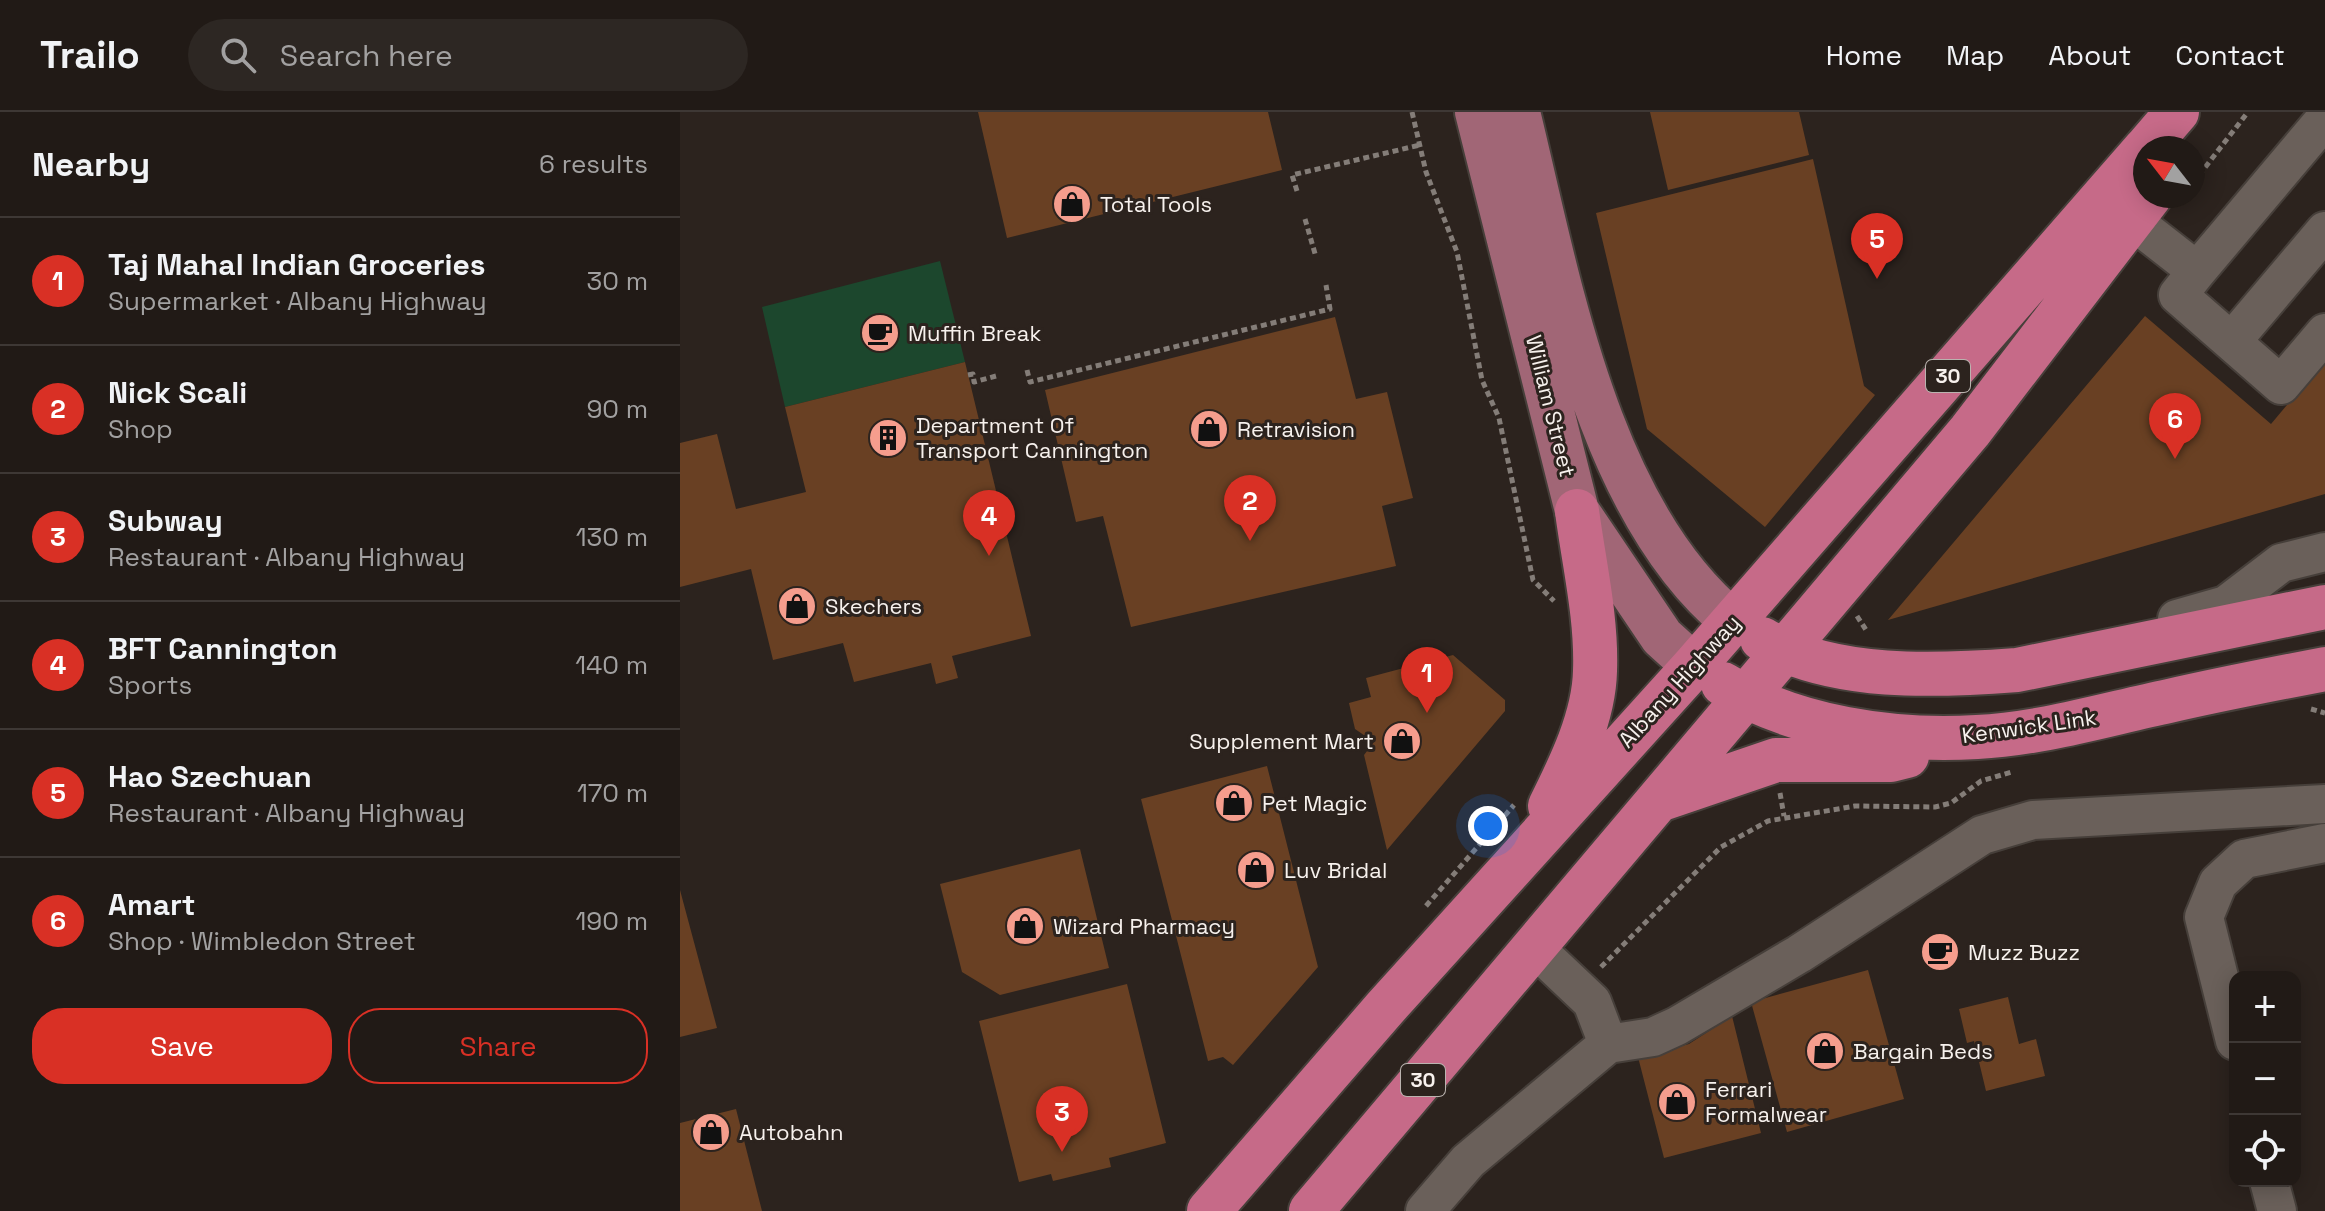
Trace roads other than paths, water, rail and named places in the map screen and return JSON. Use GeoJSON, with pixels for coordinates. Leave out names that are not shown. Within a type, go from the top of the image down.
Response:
{"type":"FeatureCollection","features":[{"type":"Feature","properties":{"kind":"highway","name":"Albany Highway"},"geometry":{"type":"LineString","coordinates":[[2156,136],[2177,112]]}},
{"type":"Feature","properties":{"kind":"highway"},"geometry":{"type":"LineString","coordinates":[[2193,136],[2210,112]]}},
{"type":"Feature","properties":{"kind":"highway","name":"Albany Highway"},"geometry":{"type":"LineString","coordinates":[[1209,1211],[1385,1008],[1694,666],[2133,162]]}},
{"type":"Feature","properties":{"kind":"highway","name":"30"},"geometry":{"type":"LineString","coordinates":[[1311,1211],[1536,949],[1970,431],[2142,208]]}},
{"type":"Feature","properties":{"kind":"highway"},"geometry":{"type":"LineString","coordinates":[[1529,848],[1571,764],[1595,672],[1594,631],[1577,511]]}},
{"type":"Feature","properties":{"kind":"highway"},"geometry":{"type":"LineString","coordinates":[[1732,621],[1783,651],[1866,670],[1920,676],[2017,670],[2325,607]]}},
{"type":"Feature","properties":{"kind":"highway","name":"Kenwick Link"},"geometry":{"type":"LineString","coordinates":[[1694,666],[1745,697],[1841,727],[1908,736],[1979,737],[2111,715],[2325,669]]}},
{"type":"Feature","properties":{"kind":"highway"},"geometry":{"type":"LineString","coordinates":[[1657,801],[1776,760],[1891,760],[1979,737]]}},
{"type":"Feature","properties":{"kind":"main road","name":"William Street"},"geometry":{"type":"LineString","coordinates":[[1477,112],[1577,511],[1654,627],[1694,666]]}},
{"type":"Feature","properties":{"kind":"main road","name":"William Street"},"geometry":{"type":"LineString","coordinates":[[1518,112],[1571,323],[1619,462],[1642,513],[1664,549],[1714,606],[1732,621]]}},
{"type":"Feature","properties":{"kind":"street"},"geometry":{"type":"LineString","coordinates":[[2325,119],[2178,295],[2281,385],[2325,333]]}},
{"type":"Feature","properties":{"kind":"street"},"geometry":{"type":"LineString","coordinates":[[2142,208],[2197,271]]}},
{"type":"Feature","properties":{"kind":"street"},"geometry":{"type":"LineString","coordinates":[[2232,341],[2325,231]]}},
{"type":"Feature","properties":{"kind":"street"},"geometry":{"type":"LineString","coordinates":[[2119,650],[2153,625],[2226,605],[2281,563],[2325,552]]}},
{"type":"Feature","properties":{"kind":"street"},"geometry":{"type":"LineString","coordinates":[[1425,1211],[1468,1161],[1608,1044],[1653,1037],[1677,1026],[1799,954],[1982,835],[2033,820],[2325,804]]}},
{"type":"Feature","properties":{"kind":"street"},"geometry":{"type":"LineString","coordinates":[[2229,1017],[2204,917],[2218,883],[2244,859],[2325,843]]}},
{"type":"Feature","properties":{"kind":"street"},"geometry":{"type":"LineString","coordinates":[[1536,949],[1592,1002],[1608,1044]]}},
{"type":"Feature","properties":{"kind":"street"},"geometry":{"type":"LineString","coordinates":[[2271,1187],[2277,1211]]}},
{"type":"Feature","properties":{"kind":"place","name":"Total Tools"},"geometry":{"type":"Point","coordinates":[1072,204]}},
{"type":"Feature","properties":{"kind":"place","name":"Hao Szechuan"},"geometry":{"type":"Point","coordinates":[1877,279]}},
{"type":"Feature","properties":{"kind":"place","name":"Muffin Break"},"geometry":{"type":"Point","coordinates":[880,333]}},
{"type":"Feature","properties":{"kind":"place","name":"Retravision"},"geometry":{"type":"Point","coordinates":[1209,429]}},
{"type":"Feature","properties":{"kind":"place","name":"Department Of Transport Cannington"},"geometry":{"type":"Point","coordinates":[888,438]}},
{"type":"Feature","properties":{"kind":"place","name":"Amart"},"geometry":{"type":"Point","coordinates":[2175,459]}},
{"type":"Feature","properties":{"kind":"place","name":"Nick Scali"},"geometry":{"type":"Point","coordinates":[1250,541]}},
{"type":"Feature","properties":{"kind":"place","name":"BFT Cannington"},"geometry":{"type":"Point","coordinates":[989,556]}},
{"type":"Feature","properties":{"kind":"place","name":"Skechers"},"geometry":{"type":"Point","coordinates":[797,606]}},
{"type":"Feature","properties":{"kind":"place","name":"Taj Mahal Indian Groceries"},"geometry":{"type":"Point","coordinates":[1427,713]}},
{"type":"Feature","properties":{"kind":"place","name":"Supplement Mart"},"geometry":{"type":"Point","coordinates":[1402,741]}},
{"type":"Feature","properties":{"kind":"place","name":"Pet Magic"},"geometry":{"type":"Point","coordinates":[1234,803]}},
{"type":"Feature","properties":{"kind":"place","name":"Luv Bridal"},"geometry":{"type":"Point","coordinates":[1256,870]}},
{"type":"Feature","properties":{"kind":"place","name":"Wizard Pharmacy"},"geometry":{"type":"Point","coordinates":[1025,926]}},
{"type":"Feature","properties":{"kind":"place","name":"Muzz Buzz"},"geometry":{"type":"Point","coordinates":[1940,952]}},
{"type":"Feature","properties":{"kind":"place","name":"Bargain Beds"},"geometry":{"type":"Point","coordinates":[1825,1051]}},
{"type":"Feature","properties":{"kind":"place","name":"Ferrari Formalwear"},"geometry":{"type":"Point","coordinates":[1677,1102]}},
{"type":"Feature","properties":{"kind":"place","name":"Autobahn"},"geometry":{"type":"Point","coordinates":[711,1132]}},
{"type":"Feature","properties":{"kind":"place","name":"Subway"},"geometry":{"type":"Point","coordinates":[1062,1152]}}]}
